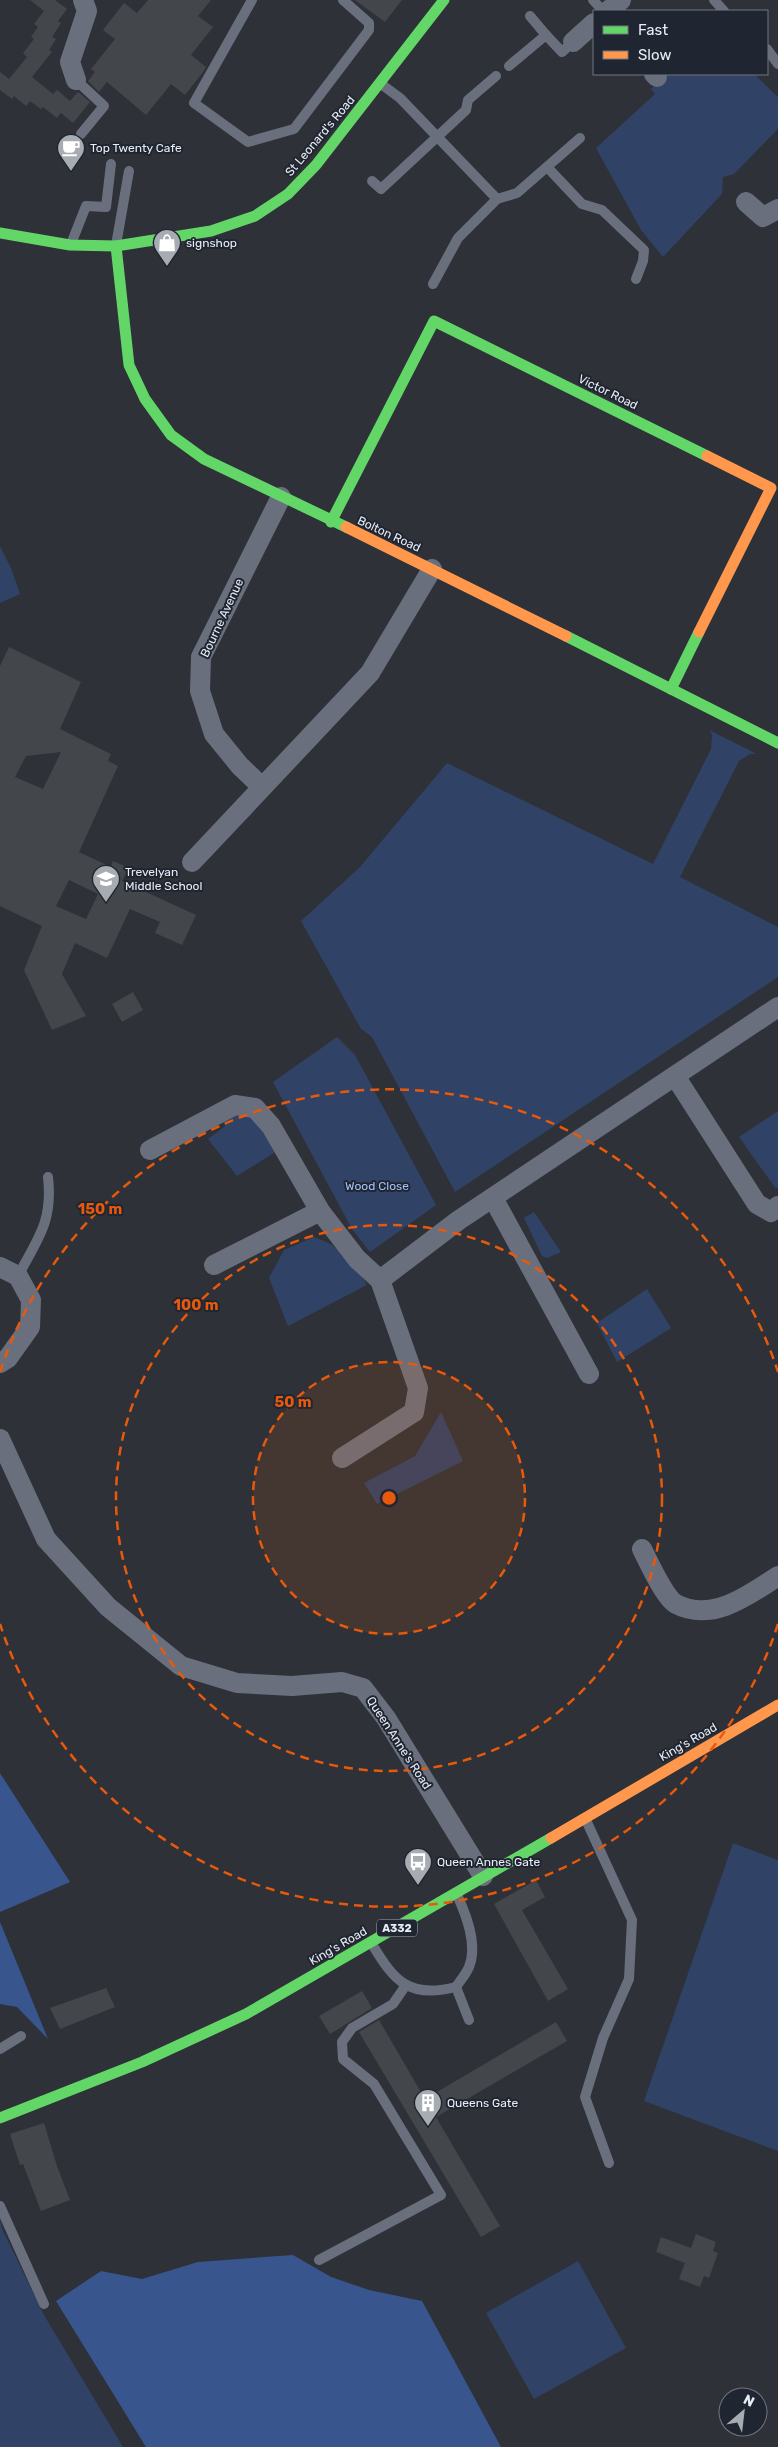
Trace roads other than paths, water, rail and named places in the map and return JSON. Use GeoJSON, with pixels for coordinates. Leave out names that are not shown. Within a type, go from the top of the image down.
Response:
{"type":"FeatureCollection","features":[{"type":"Feature","properties":{"kind":"street"},"geometry":{"type":"LineString","coordinates":[[76,80],[70,62],[87,11],[83,0]]}},
{"type":"Feature","properties":{"kind":"street","name":"St Leonard's Road"},"geometry":{"type":"LineString","coordinates":[[0,233],[70,245],[116,246],[211,231],[255,216],[288,194],[316,164],[381,84],[444,0]]}},
{"type":"Feature","properties":{"kind":"street"},"geometry":{"type":"LineString","coordinates":[[609,10],[621,0]]}},
{"type":"Feature","properties":{"kind":"street"},"geometry":{"type":"LineString","coordinates":[[573,42],[593,24]]}},
{"type":"Feature","properties":{"kind":"street"},"geometry":{"type":"LineString","coordinates":[[746,202],[764,217],[778,209]]}},
{"type":"Feature","properties":{"kind":"street","name":"Bolton Road"},"geometry":{"type":"LineString","coordinates":[[116,246],[129,365],[145,399],[171,435],[204,459],[432,569],[778,743]]}},
{"type":"Feature","properties":{"kind":"street","name":"Victor Road"},"geometry":{"type":"LineString","coordinates":[[332,522],[434,321],[771,488],[671,689]]}},
{"type":"Feature","properties":{"kind":"street","name":"Bourne Avenue"},"geometry":{"type":"LineString","coordinates":[[262,787],[240,766],[214,734],[200,691],[201,657],[281,497]]}},
{"type":"Feature","properties":{"kind":"street"},"geometry":{"type":"LineString","coordinates":[[192,862],[370,673],[432,569]]}},
{"type":"Feature","properties":{"kind":"street"},"geometry":{"type":"LineString","coordinates":[[380,1280],[493,1198],[778,1007]]}},
{"type":"Feature","properties":{"kind":"street"},"geometry":{"type":"LineString","coordinates":[[675,1076],[757,1204],[771,1212],[778,1206]]}},
{"type":"Feature","properties":{"kind":"street"},"geometry":{"type":"LineString","coordinates":[[150,1150],[235,1105],[255,1108],[271,1126],[320,1211],[356,1259],[380,1280],[418,1388],[414,1412],[342,1458]]}},
{"type":"Feature","properties":{"kind":"street"},"geometry":{"type":"LineString","coordinates":[[493,1198],[589,1374]]}},
{"type":"Feature","properties":{"kind":"street"},"geometry":{"type":"LineString","coordinates":[[214,1265],[320,1211]]}},
{"type":"Feature","properties":{"kind":"street"},"geometry":{"type":"LineString","coordinates":[[0,1267],[18,1276],[31,1300],[30,1327],[8,1358],[0,1364]]}},
{"type":"Feature","properties":{"kind":"street","name":"Queen Anne's Road"},"geometry":{"type":"LineString","coordinates":[[0,1439],[46,1539],[108,1607],[181,1666],[237,1683],[292,1686],[342,1682],[363,1688],[386,1718],[483,1876]]}},
{"type":"Feature","properties":{"kind":"street"},"geometry":{"type":"LineString","coordinates":[[642,1549],[657,1579],[675,1604],[702,1611],[736,1603],[778,1576]]}},
{"type":"Feature","properties":{"kind":"street","name":"King's Road"},"geometry":{"type":"LineString","coordinates":[[0,2118],[100,2081],[220,2028],[371,1943],[778,1705]]}},
{"type":"Feature","properties":{"kind":"lane"},"geometry":{"type":"LineString","coordinates":[[252,0],[194,104],[248,142],[294,129],[369,30],[369,22],[343,0]]}},
{"type":"Feature","properties":{"kind":"lane"},"geometry":{"type":"LineString","coordinates":[[593,0],[602,10]]}},
{"type":"Feature","properties":{"kind":"lane"},"geometry":{"type":"LineString","coordinates":[[714,0],[723,10]]}},
{"type":"Feature","properties":{"kind":"lane"},"geometry":{"type":"LineString","coordinates":[[530,16],[562,52],[573,42]]}},
{"type":"Feature","properties":{"kind":"lane"},"geometry":{"type":"LineString","coordinates":[[509,66],[546,35]]}},
{"type":"Feature","properties":{"kind":"lane"},"geometry":{"type":"LineString","coordinates":[[771,49],[778,64]]}},
{"type":"Feature","properties":{"kind":"lane"},"geometry":{"type":"LineString","coordinates":[[372,181],[381,189],[466,110],[468,100],[496,76]]}},
{"type":"Feature","properties":{"kind":"lane"},"geometry":{"type":"LineString","coordinates":[[76,80],[104,106],[81,134]]}},
{"type":"Feature","properties":{"kind":"lane"},"geometry":{"type":"LineString","coordinates":[[381,84],[400,98],[498,199]]}},
{"type":"Feature","properties":{"kind":"lane"},"geometry":{"type":"LineString","coordinates":[[433,284],[458,238],[498,199],[517,193],[548,168],[580,138]]}},
{"type":"Feature","properties":{"kind":"lane"},"geometry":{"type":"LineString","coordinates":[[70,245],[86,206],[106,207],[111,164]]}},
{"type":"Feature","properties":{"kind":"lane"},"geometry":{"type":"LineString","coordinates":[[548,168],[582,204],[602,210],[644,250],[643,261],[636,279]]}},
{"type":"Feature","properties":{"kind":"lane"},"geometry":{"type":"LineString","coordinates":[[116,246],[129,171]]}},
{"type":"Feature","properties":{"kind":"lane"},"geometry":{"type":"LineString","coordinates":[[18,1276],[48,1214],[50,1200],[48,1177]]}},
{"type":"Feature","properties":{"kind":"lane"},"geometry":{"type":"LineString","coordinates":[[584,1817],[632,1920],[629,1979],[603,2038],[584,2097],[609,2163]]}},
{"type":"Feature","properties":{"kind":"lane"},"geometry":{"type":"LineString","coordinates":[[371,1943],[397,1980],[415,1990],[436,1992],[456,1987],[469,1966],[471,1945],[470,1927],[456,1893]]}},
{"type":"Feature","properties":{"kind":"lane"},"geometry":{"type":"LineString","coordinates":[[319,2260],[441,2195],[374,2084],[343,2059],[342,2042],[352,2028],[393,2004],[406,1985]]}},
{"type":"Feature","properties":{"kind":"lane"},"geometry":{"type":"LineString","coordinates":[[456,1987],[469,2020]]}},
{"type":"Feature","properties":{"kind":"lane"},"geometry":{"type":"LineString","coordinates":[[0,2049],[21,2036]]}},
{"type":"Feature","properties":{"kind":"lane"},"geometry":{"type":"LineString","coordinates":[[0,2206],[44,2304]]}},
{"type":"Feature","properties":{"kind":"place","name":"Top Twenty Cafe"},"geometry":{"type":"Point","coordinates":[71,172]}},
{"type":"Feature","properties":{"kind":"place","name":"signshop"},"geometry":{"type":"Point","coordinates":[167,267]}},
{"type":"Feature","properties":{"kind":"place","name":"Trevelyan Middle School"},"geometry":{"type":"Point","coordinates":[106,903]}},
{"type":"Feature","properties":{"kind":"place","name":"Queen Annes Gate"},"geometry":{"type":"Point","coordinates":[418,1886]}},
{"type":"Feature","properties":{"kind":"place","name":"Queens Gate"},"geometry":{"type":"Point","coordinates":[428,2127]}},
{"type":"Feature","properties":{"kind":"park label","name":"Wood Close"},"geometry":{"type":"Point","coordinates":[377,1186]}}]}
